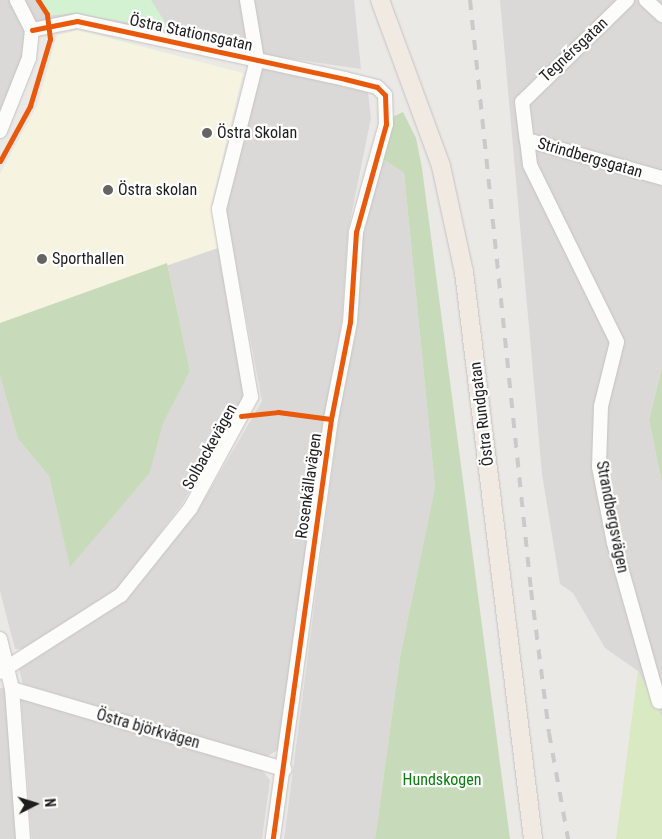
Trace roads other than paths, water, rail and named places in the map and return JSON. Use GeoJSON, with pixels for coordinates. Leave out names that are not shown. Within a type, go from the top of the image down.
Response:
{"type":"FeatureCollection","features":[{"type":"Feature","properties":{"kind":"main road","name":"Östra Rundgatan"},"geometry":{"type":"LineString","coordinates":[[380,0],[441,166],[464,272],[533,839]]}},
{"type":"Feature","properties":{"kind":"street"},"geometry":{"type":"LineString","coordinates":[[0,131],[4,112],[28,58],[32,30],[17,0]]}},
{"type":"Feature","properties":{"kind":"street"},"geometry":{"type":"LineString","coordinates":[[247,0],[257,60]]}},
{"type":"Feature","properties":{"kind":"street","name":"Tegnérsgatan"},"geometry":{"type":"LineString","coordinates":[[522,102],[627,0]]}},
{"type":"Feature","properties":{"kind":"street"},"geometry":{"type":"LineString","coordinates":[[646,0],[662,15]]}},
{"type":"Feature","properties":{"kind":"street","name":"Östra Stationsgatan"},"geometry":{"type":"LineString","coordinates":[[32,30],[77,21],[345,79]]}},
{"type":"Feature","properties":{"kind":"street","name":"Solbackevägen"},"geometry":{"type":"LineString","coordinates":[[3,670],[121,595],[190,509],[251,397],[219,210],[257,60]]}},
{"type":"Feature","properties":{"kind":"street","name":"Rosenkällavägen"},"geometry":{"type":"LineString","coordinates":[[274,839],[331,419],[350,322],[356,232],[388,109],[385,95],[377,87],[345,79]]}},
{"type":"Feature","properties":{"kind":"street","name":"Strindbergsgatan"},"geometry":{"type":"LineString","coordinates":[[522,102],[528,140],[662,178]]}},
{"type":"Feature","properties":{"kind":"street","name":"Strandbergsvägen"},"geometry":{"type":"LineString","coordinates":[[528,140],[530,166],[617,342],[601,406],[599,467],[614,544],[659,702]]}},
{"type":"Feature","properties":{"kind":"street"},"geometry":{"type":"LineString","coordinates":[[0,639],[3,670],[12,689],[23,839]]}},
{"type":"Feature","properties":{"kind":"street","name":"Östra björkvägen"},"geometry":{"type":"LineString","coordinates":[[12,689],[284,769]]}},
{"type":"Feature","properties":{"kind":"railway"},"geometry":{"type":"LineString","coordinates":[[470,0],[531,590],[549,733],[568,839]]}},
{"type":"Feature","properties":{"kind":"place","name":"Östra Skolan"},"geometry":{"type":"Point","coordinates":[207,133]}},
{"type":"Feature","properties":{"kind":"place","name":"Östra skolan"},"geometry":{"type":"Point","coordinates":[108,190]}},
{"type":"Feature","properties":{"kind":"place","name":"Sporthallen"},"geometry":{"type":"Point","coordinates":[42,259]}},
{"type":"Feature","properties":{"kind":"park label","name":"Hundskogen"},"geometry":{"type":"Point","coordinates":[442,780]}}]}
